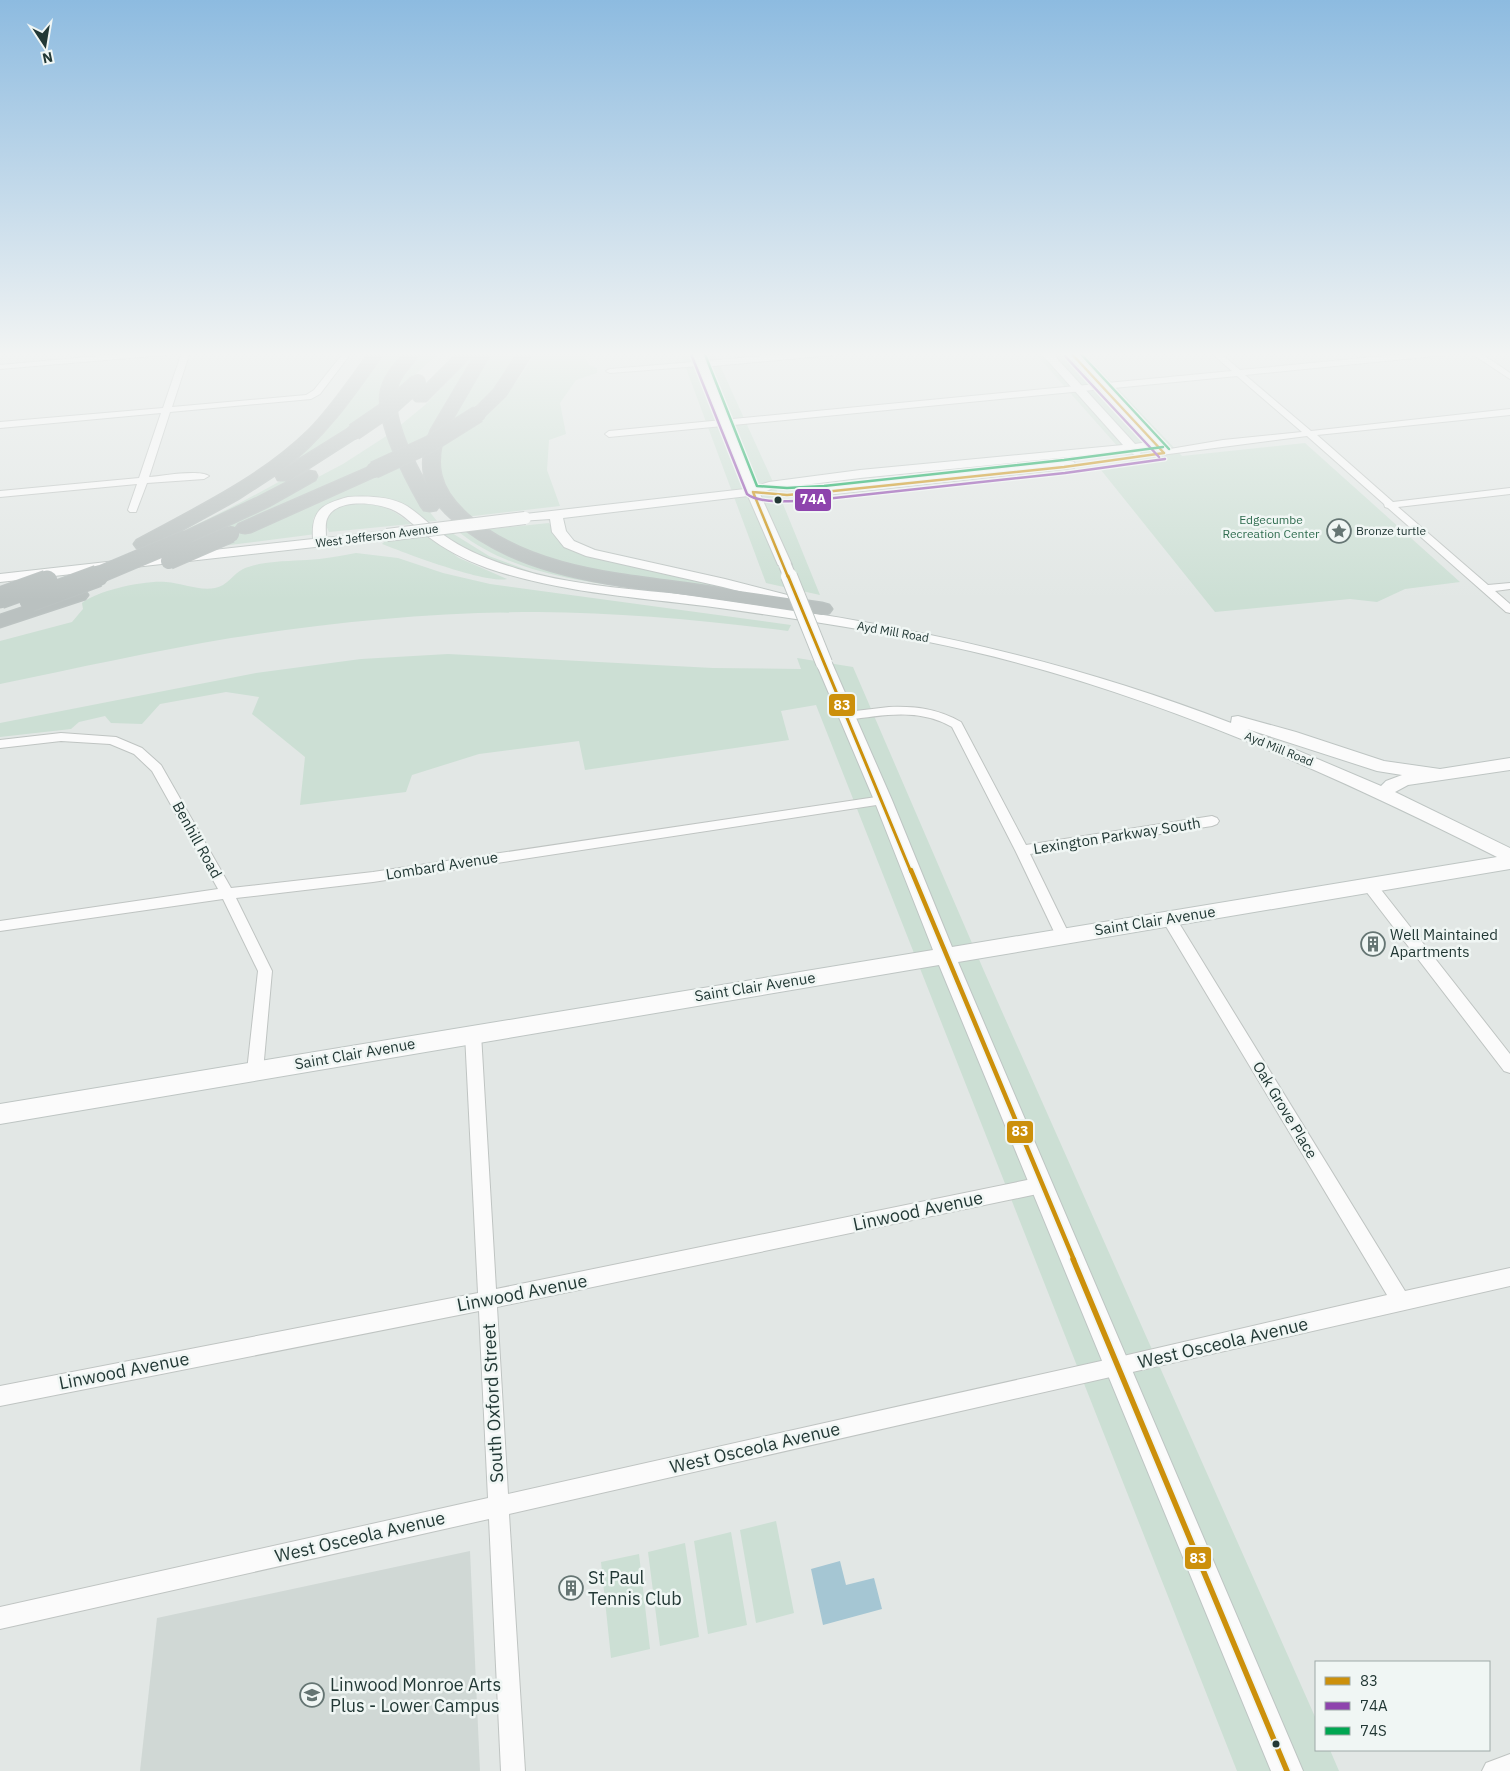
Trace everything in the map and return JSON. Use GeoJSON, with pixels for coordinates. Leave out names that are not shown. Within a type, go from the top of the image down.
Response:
{"type":"FeatureCollection","features":[{"type":"Feature","properties":{"kind":"highway"},"geometry":{"type":"LineString","coordinates":[[143,544],[261,477],[299,448],[312,435]]}},
{"type":"Feature","properties":{"kind":"highway"},"geometry":{"type":"LineString","coordinates":[[0,598],[143,544],[250,494],[302,465],[366,435]]}},
{"type":"Feature","properties":{"kind":"highway","name":"Ayd Mill Road"},"geometry":{"type":"LineString","coordinates":[[397,435],[421,491],[430,506],[451,528],[470,542],[494,555],[556,577],[705,602]]}},
{"type":"Feature","properties":{"kind":"highway"},"geometry":{"type":"LineString","coordinates":[[437,435],[431,453],[432,475],[438,490],[448,505],[471,527],[510,549],[567,569],[822,609]]}},
{"type":"Feature","properties":{"kind":"highway"},"geometry":{"type":"LineString","coordinates":[[0,622],[78,596],[158,565],[374,470],[430,444],[445,435]]}},
{"type":"Feature","properties":{"kind":"highway"},"geometry":{"type":"LineString","coordinates":[[0,612],[114,569],[184,539],[290,487],[356,439]]}},
{"type":"Feature","properties":{"kind":"main road"},"geometry":{"type":"LineString","coordinates":[[731,435],[846,716],[883,800],[945,955],[1287,1771]]}},
{"type":"Feature","properties":{"kind":"main road"},"geometry":{"type":"LineString","coordinates":[[1119,435],[1140,456]]}},
{"type":"Feature","properties":{"kind":"main road"},"geometry":{"type":"LineString","coordinates":[[1148,435],[1161,449]]}},
{"type":"Feature","properties":{"kind":"main road","name":"West Jefferson Avenue"},"geometry":{"type":"LineString","coordinates":[[0,578],[320,543],[753,492],[769,486],[860,474],[1130,446],[1161,449]]}},
{"type":"Feature","properties":{"kind":"main road"},"geometry":{"type":"LineString","coordinates":[[320,543],[320,522],[322,514],[326,510],[348,502],[381,500],[398,506],[452,547],[511,571],[552,582],[705,602]]}},
{"type":"Feature","properties":{"kind":"main road","name":"Ayd Mill Road"},"geometry":{"type":"LineString","coordinates":[[556,514],[559,532],[569,544],[591,553],[758,591],[822,609],[988,641],[1122,679],[1321,752],[1510,856]]}},
{"type":"Feature","properties":{"kind":"main road","name":"Ayd Mill Road"},"geometry":{"type":"LineString","coordinates":[[705,602],[929,638],[1094,680],[1393,790],[1510,843]]}},
{"type":"Feature","properties":{"kind":"main road"},"geometry":{"type":"LineString","coordinates":[[1238,721],[1383,767],[1438,774]]}},
{"type":"Feature","properties":{"kind":"main road"},"geometry":{"type":"LineString","coordinates":[[1393,790],[1406,780],[1510,764]]}},
{"type":"Feature","properties":{"kind":"main road"},"geometry":{"type":"LineString","coordinates":[[1393,790],[1510,773]]}},
{"type":"Feature","properties":{"kind":"main road","name":"Saint Clair Avenue"},"geometry":{"type":"LineString","coordinates":[[0,1114],[1510,862]]}},
{"type":"Feature","properties":{"kind":"street"},"geometry":{"type":"LineString","coordinates":[[133,510],[159,435]]}},
{"type":"Feature","properties":{"kind":"street"},"geometry":{"type":"LineString","coordinates":[[753,492],[773,496],[832,490],[1140,456],[1161,449],[1302,435]]}},
{"type":"Feature","properties":{"kind":"street"},"geometry":{"type":"LineString","coordinates":[[1309,435],[1510,610]]}},
{"type":"Feature","properties":{"kind":"street"},"geometry":{"type":"LineString","coordinates":[[0,494],[204,476]]}},
{"type":"Feature","properties":{"kind":"street"},"geometry":{"type":"LineString","coordinates":[[1388,504],[1510,490]]}},
{"type":"Feature","properties":{"kind":"street"},"geometry":{"type":"LineString","coordinates":[[1485,589],[1510,586]]}},
{"type":"Feature","properties":{"kind":"street","name":"Lexington Parkway South"},"geometry":{"type":"LineString","coordinates":[[846,716],[907,709],[940,716],[957,725],[1022,850],[1063,936]]}},
{"type":"Feature","properties":{"kind":"street","name":"Benhill Road"},"geometry":{"type":"LineString","coordinates":[[0,744],[62,737],[112,740],[138,751],[157,768],[227,893],[265,971],[255,1071]]}},
{"type":"Feature","properties":{"kind":"street","name":"Lombard Avenue"},"geometry":{"type":"LineString","coordinates":[[0,926],[227,893],[373,877],[883,800]]}},
{"type":"Feature","properties":{"kind":"street","name":"Lexington Parkway South"},"geometry":{"type":"LineString","coordinates":[[1022,850],[1212,821]]}},
{"type":"Feature","properties":{"kind":"street"},"geometry":{"type":"LineString","coordinates":[[1370,886],[1510,1066]]}},
{"type":"Feature","properties":{"kind":"street","name":"Oak Grove Place"},"geometry":{"type":"LineString","coordinates":[[1169,919],[1401,1301]]}},
{"type":"Feature","properties":{"kind":"street","name":"South Oxford Street"},"geometry":{"type":"LineString","coordinates":[[473,1034],[513,1771]]}},
{"type":"Feature","properties":{"kind":"street","name":"Linwood Avenue"},"geometry":{"type":"LineString","coordinates":[[0,1396],[487,1300],[1042,1186]]}},
{"type":"Feature","properties":{"kind":"street","name":"West Osceola Avenue"},"geometry":{"type":"LineString","coordinates":[[0,1618],[1119,1367],[1510,1277]]}},
{"type":"Feature","properties":{"kind":"street"},"geometry":{"type":"LineString","coordinates":[[1494,1771],[1510,1766]]}},
{"type":"Feature","properties":{"kind":"shaded area","name":"Linwood Monroe Arts Plus - Lower Campus"},"geometry":{"type":"Polygon","coordinates":[[[470,1551],[480,1771],[140,1771],[157,1618],[470,1551]]]}},
{"type":"Feature","properties":{"kind":"green space"},"geometry":{"type":"Polygon","coordinates":[[[307,435],[340,435],[269,477],[307,435]]]}},
{"type":"Feature","properties":{"kind":"green space"},"geometry":{"type":"Polygon","coordinates":[[[360,435],[363,435],[266,494],[188,531],[161,541],[264,490],[360,435]]]}},
{"type":"Feature","properties":{"kind":"green space"},"geometry":{"type":"Polygon","coordinates":[[[388,435],[392,435],[401,454],[224,534],[206,536],[343,464],[388,435]]]}},
{"type":"Feature","properties":{"kind":"green space"},"geometry":{"type":"Polygon","coordinates":[[[400,435],[433,435],[431,438],[407,451],[400,435]]]}},
{"type":"Feature","properties":{"kind":"green space"},"geometry":{"type":"Polygon","coordinates":[[[454,435],[564,435],[549,440],[547,470],[560,506],[465,517],[451,500],[442,484],[439,467],[440,444],[454,435]]]}},
{"type":"Feature","properties":{"kind":"green space"},"geometry":{"type":"Polygon","coordinates":[[[711,435],[752,435],[783,504],[820,595],[766,583],[711,435]]]}},
{"type":"Feature","properties":{"kind":"green space","name":"Edgecumbe Recreation Center"},"geometry":{"type":"Polygon","coordinates":[[[1107,435],[1162,435],[1182,456],[1305,443],[1460,582],[1405,589],[1377,602],[1350,599],[1215,612],[1101,470],[1134,465],[1107,435]]]}},
{"type":"Feature","properties":{"kind":"green space"},"geometry":{"type":"Polygon","coordinates":[[[403,461],[425,506],[437,521],[422,522],[400,504],[333,502],[319,510],[313,519],[316,534],[214,547],[214,545],[403,461]]]}},
{"type":"Feature","properties":{"kind":"green space"},"geometry":{"type":"Polygon","coordinates":[[[353,502],[384,507],[411,524],[329,532],[324,521],[335,508],[353,502]]]}},
{"type":"Feature","properties":{"kind":"green space"},"geometry":{"type":"Polygon","coordinates":[[[549,523],[558,540],[581,555],[757,594],[609,574],[544,559],[481,530],[549,523]]]}},
{"type":"Feature","properties":{"kind":"green space"},"geometry":{"type":"Polygon","coordinates":[[[470,531],[513,555],[787,608],[619,587],[571,579],[501,558],[480,547],[460,533],[470,531]]]}},
{"type":"Feature","properties":{"kind":"green space"},"geometry":{"type":"Polygon","coordinates":[[[452,533],[489,556],[532,572],[529,574],[494,561],[439,535],[452,533]]]}},
{"type":"Feature","properties":{"kind":"green space"},"geometry":{"type":"Polygon","coordinates":[[[428,536],[459,558],[507,579],[482,577],[464,572],[382,544],[385,541],[428,536]]]}},
{"type":"Feature","properties":{"kind":"green space"},"geometry":{"type":"Polygon","coordinates":[[[356,553],[398,558],[443,573],[490,584],[791,625],[788,631],[663,618],[538,612],[422,616],[307,627],[231,638],[0,684],[0,641],[72,622],[83,609],[82,603],[99,594],[122,587],[157,582],[209,589],[223,585],[243,569],[257,564],[320,559],[356,553]]]}},
{"type":"Feature","properties":{"kind":"green space"},"geometry":{"type":"Polygon","coordinates":[[[448,654],[713,668],[801,669],[797,658],[853,667],[984,971],[1315,1717],[1315,1751],[1330,1751],[1339,1771],[1237,1771],[816,705],[781,711],[789,740],[585,770],[579,741],[479,754],[412,775],[406,792],[300,805],[305,757],[252,714],[259,697],[226,692],[160,704],[142,724],[111,723],[105,716],[79,722],[71,729],[0,737],[0,723],[256,673],[361,659],[448,654]]]}},
{"type":"Feature","properties":{"kind":"green space"},"geometry":{"type":"Polygon","coordinates":[[[776,1521],[794,1613],[756,1623],[740,1530],[776,1521]]]}},
{"type":"Feature","properties":{"kind":"green space"},"geometry":{"type":"Polygon","coordinates":[[[731,1532],[747,1625],[708,1634],[694,1541],[731,1532]]]}},
{"type":"Feature","properties":{"kind":"green space"},"geometry":{"type":"Polygon","coordinates":[[[685,1543],[699,1637],[660,1646],[648,1552],[685,1543]]]}},
{"type":"Feature","properties":{"kind":"green space"},"geometry":{"type":"Polygon","coordinates":[[[639,1554],[650,1649],[611,1658],[601,1562],[639,1554]]]}},
{"type":"Feature","properties":{"kind":"water"},"geometry":{"type":"Polygon","coordinates":[[[840,1561],[846,1585],[874,1578],[882,1609],[823,1625],[811,1569],[840,1561]]]}},
{"type":"Feature","properties":{"kind":"transit line","name":"74A"},"geometry":{"type":"LineString","coordinates":[[723,435],[747,494],[752,498],[787,501],[825,499],[1065,473],[1165,459]]}},
{"type":"Feature","properties":{"kind":"transit line","name":"74S"},"geometry":{"type":"LineString","coordinates":[[737,435],[757,486],[787,488],[824,486],[1064,460],[1163,447]]}},
{"type":"Feature","properties":{"kind":"transit line","name":"74A"},"geometry":{"type":"LineString","coordinates":[[1138,435],[1159,457]]}},
{"type":"Feature","properties":{"kind":"transit line","name":"83"},"geometry":{"type":"LineString","coordinates":[[1147,435],[1164,453]]}},
{"type":"Feature","properties":{"kind":"transit line","name":"74S"},"geometry":{"type":"LineString","coordinates":[[1156,435],[1169,449]]}},
{"type":"Feature","properties":{"kind":"transit line","name":"83"},"geometry":{"type":"LineString","coordinates":[[753,492],[787,495],[824,492],[1064,467],[1164,453]]}},
{"type":"Feature","properties":{"kind":"transit line","name":"83"},"geometry":{"type":"LineString","coordinates":[[753,492],[1287,1771]]}},
{"type":"Feature","properties":{"kind":"place","name":"Bronze turtle"},"geometry":{"type":"Point","coordinates":[1339,531]}},
{"type":"Feature","properties":{"kind":"place","name":"Well Maintained Apartments"},"geometry":{"type":"Point","coordinates":[1373,944]}},
{"type":"Feature","properties":{"kind":"place","name":"St Paul Tennis Club"},"geometry":{"type":"Point","coordinates":[571,1588]}},
{"type":"Feature","properties":{"kind":"place","name":"Linwood Monroe Arts Plus - Lower Campus"},"geometry":{"type":"Point","coordinates":[312,1695]}}]}
